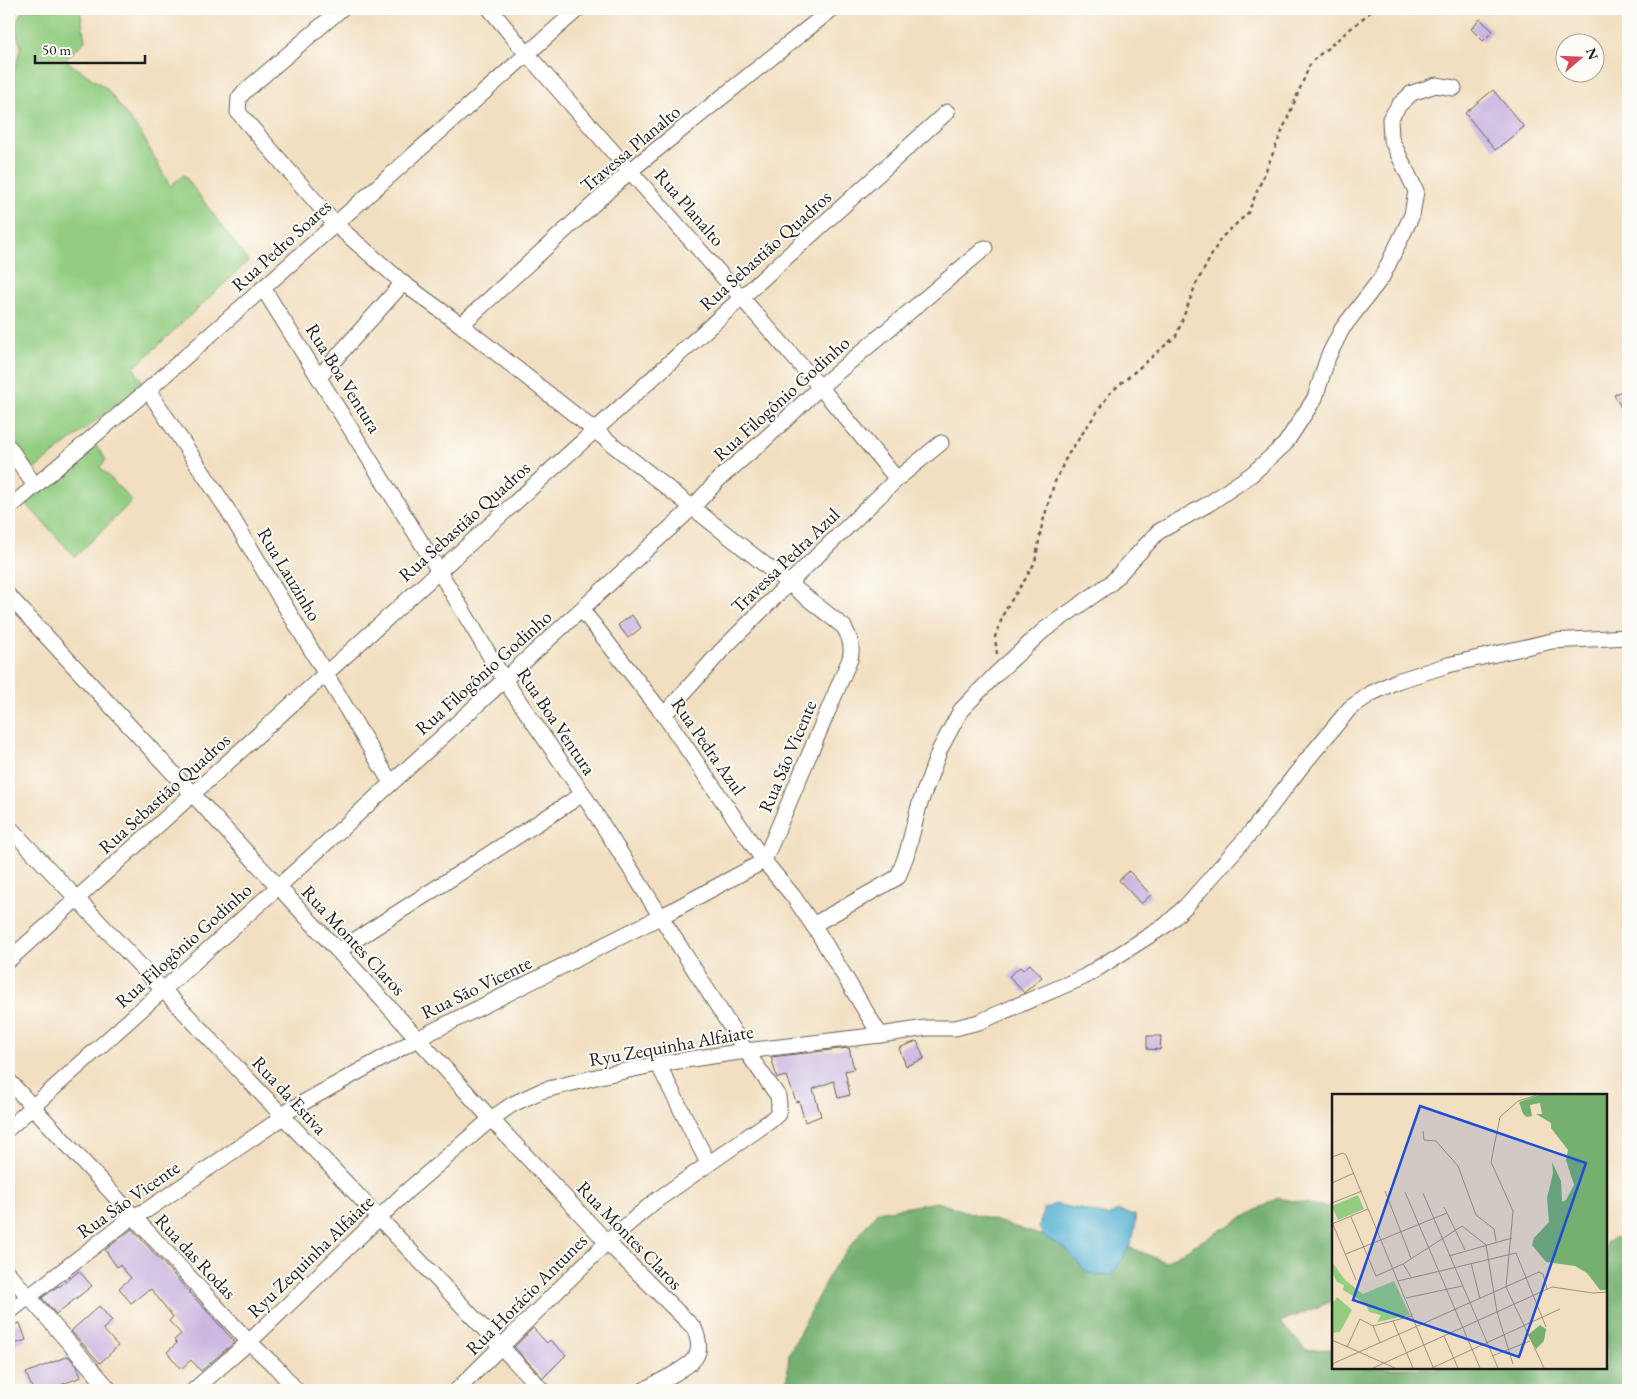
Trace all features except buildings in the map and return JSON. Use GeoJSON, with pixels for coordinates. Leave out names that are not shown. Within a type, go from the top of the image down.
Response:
{"type":"FeatureCollection","features":[{"type":"Feature","properties":{"kind":"street"},"geometry":{"type":"LineString","coordinates":[[341,9],[244,92],[239,98],[238,112],[335,224],[403,284],[461,325],[788,583]]}},
{"type":"Feature","properties":{"kind":"street","name":"Rua Planalto"},"geometry":{"type":"LineString","coordinates":[[490,9],[527,54],[820,387],[897,479]]}},
{"type":"Feature","properties":{"kind":"street","name":"Rua Pedro Soares"},"geometry":{"type":"LineString","coordinates":[[9,508],[148,390],[578,9]]}},
{"type":"Feature","properties":{"kind":"street","name":"Travessa Planalto"},"geometry":{"type":"LineString","coordinates":[[461,325],[631,170],[832,9]]}},
{"type":"Feature","properties":{"kind":"street"},"geometry":{"type":"LineString","coordinates":[[813,925],[898,877],[907,853],[919,806],[940,749],[961,710],[1044,630],[1111,584],[1158,532],[1210,503],[1238,484],[1285,444],[1315,398],[1328,357],[1342,329],[1382,277],[1412,215],[1416,191],[1391,139],[1390,119],[1399,105],[1412,93],[1436,85],[1454,88]]}},
{"type":"Feature","properties":{"kind":"street","name":"Rua Sebastião Quadros"},"geometry":{"type":"LineString","coordinates":[[9,960],[947,112]]}},
{"type":"Feature","properties":{"kind":"street","name":"Rua Filogônio Godinho"},"geometry":{"type":"LineString","coordinates":[[9,1128],[505,681],[820,387],[986,248]]}},
{"type":"Feature","properties":{"kind":"street"},"geometry":{"type":"LineString","coordinates":[[319,376],[403,284]]}},
{"type":"Feature","properties":{"kind":"street","name":"Rua Boa Ventura"},"geometry":{"type":"LineString","coordinates":[[263,288],[319,376],[505,681],[582,794],[662,916],[746,1051],[778,1096]]}},
{"type":"Feature","properties":{"kind":"street","name":"Rua Lauzinho"},"geometry":{"type":"LineString","coordinates":[[148,390],[228,509],[390,783]]}},
{"type":"Feature","properties":{"kind":"street","name":"Travessa Pedra Azul"},"geometry":{"type":"LineString","coordinates":[[664,715],[721,651],[788,583],[897,479],[941,444]]}},
{"type":"Feature","properties":{"kind":"street"},"geometry":{"type":"LineString","coordinates":[[9,447],[34,486]]}},
{"type":"Feature","properties":{"kind":"street","name":"Rua São Vicente"},"geometry":{"type":"LineString","coordinates":[[9,1312],[132,1217],[147,1210],[276,1122],[281,1115],[417,1039],[662,916],[764,861],[850,659],[852,649],[844,627],[788,583]]}},
{"type":"Feature","properties":{"kind":"street","name":"Rua Montes Claros"},"geometry":{"type":"LineString","coordinates":[[9,596],[491,1119],[607,1242],[694,1328],[698,1337],[699,1348],[696,1358],[688,1366],[644,1390]]}},
{"type":"Feature","properties":{"kind":"street","name":"Rua Pedra Azul"},"geometry":{"type":"LineString","coordinates":[[582,610],[664,715],[764,861],[793,896],[813,925],[880,1035]]}},
{"type":"Feature","properties":{"kind":"street","name":"Ryu Zequinha Alfaiate"},"geometry":{"type":"LineString","coordinates":[[194,1390],[248,1342],[407,1191],[491,1119],[513,1104],[541,1092],[600,1076],[658,1064],[926,1028],[955,1028],[979,1022],[1084,977],[1166,925],[1186,906],[1252,831],[1301,767],[1350,708],[1372,693],[1398,681],[1448,665],[1552,642],[1628,637]]}},
{"type":"Feature","properties":{"kind":"street"},"geometry":{"type":"LineString","coordinates":[[338,951],[582,794]]}},
{"type":"Feature","properties":{"kind":"street","name":"Rua da Estiva"},"geometry":{"type":"LineString","coordinates":[[9,828],[542,1390]]}},
{"type":"Feature","properties":{"kind":"street"},"geometry":{"type":"LineString","coordinates":[[658,1064],[708,1163]]}},
{"type":"Feature","properties":{"kind":"street","name":"Rua das Rodas"},"geometry":{"type":"LineString","coordinates":[[9,1080],[132,1217],[248,1342],[276,1367],[296,1390]]}},
{"type":"Feature","properties":{"kind":"street","name":"Rua Horácio Antunes"},"geometry":{"type":"LineString","coordinates":[[457,1390],[607,1242],[654,1202],[778,1114],[778,1096]]}},
{"type":"Feature","properties":{"kind":"street"},"geometry":{"type":"LineString","coordinates":[[9,1274],[110,1390]]}},
{"type":"Feature","properties":{"kind":"path"},"geometry":{"type":"LineString","coordinates":[[1005,666],[998,656],[995,637],[1005,610],[1035,562],[1042,525],[1054,484],[1067,456],[1110,393],[1176,336],[1196,284],[1221,238],[1248,213],[1311,62],[1374,9]]}},
{"type":"Feature","properties":{"kind":"green space"},"geometry":{"type":"Polygon","coordinates":[[[25,9],[80,9],[85,41],[65,60],[106,88],[142,135],[170,186],[184,175],[248,261],[134,368],[143,383],[32,471],[9,431],[9,92],[21,46],[14,25],[25,9]]]}},
{"type":"Feature","properties":{"kind":"green space"},"geometry":{"type":"Polygon","coordinates":[[[91,438],[106,460],[100,467],[132,501],[75,557],[21,498],[91,438]]]}},
{"type":"Feature","properties":{"kind":"green space"},"geometry":{"type":"Polygon","coordinates":[[[1277,1198],[1326,1207],[1332,1204],[1332,1301],[1280,1322],[1306,1350],[1332,1349],[1332,1369],[1607,1369],[1607,1241],[1612,1238],[1628,1237],[1628,1390],[786,1390],[789,1354],[831,1271],[877,1212],[937,1202],[1043,1236],[1066,1249],[1085,1271],[1112,1275],[1129,1247],[1165,1262],[1277,1198]]]}},
{"type":"Feature","properties":{"kind":"water"},"geometry":{"type":"Polygon","coordinates":[[[1055,1204],[1107,1216],[1118,1211],[1135,1215],[1132,1239],[1112,1275],[1095,1276],[1085,1271],[1066,1249],[1043,1236],[1039,1226],[1044,1209],[1055,1204]]]}}]}
